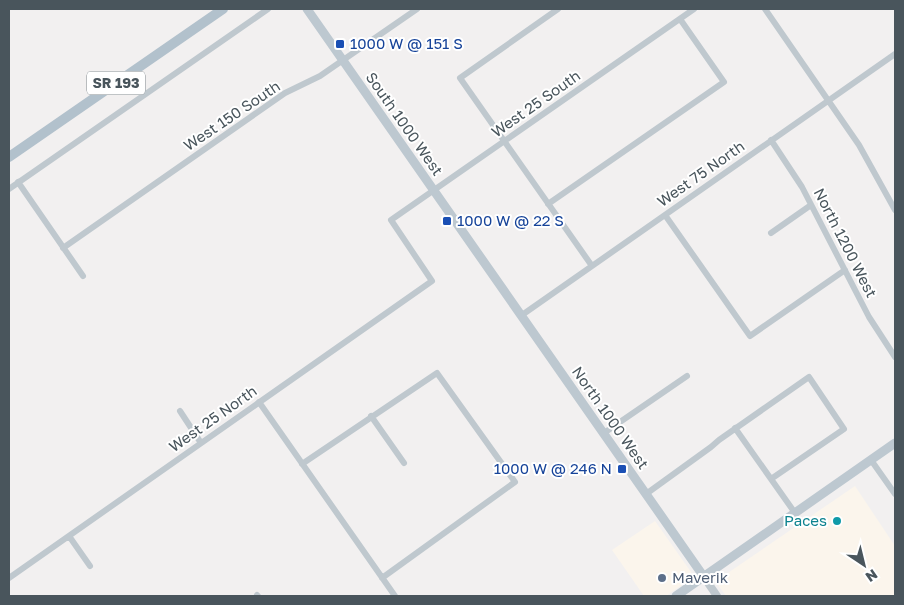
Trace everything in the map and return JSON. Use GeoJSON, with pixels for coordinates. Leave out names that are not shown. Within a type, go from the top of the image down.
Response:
{"type":"FeatureCollection","features":[{"type":"Feature","properties":{"kind":"main road","name":"SR 193"},"geometry":{"type":"LineString","coordinates":[[9,157],[223,9]]}},
{"type":"Feature","properties":{"kind":"main road","name":"South 1000 West"},"geometry":{"type":"LineString","coordinates":[[307,9],[480,256]]}},
{"type":"Feature","properties":{"kind":"main road","name":"North 1000 West"},"geometry":{"type":"LineString","coordinates":[[480,256],[704,577]]}},
{"type":"Feature","properties":{"kind":"main road"},"geometry":{"type":"LineString","coordinates":[[676,596],[895,443]]}},
{"type":"Feature","properties":{"kind":"street"},"geometry":{"type":"LineString","coordinates":[[9,189],[268,9]]}},
{"type":"Feature","properties":{"kind":"street","name":"West 150 South"},"geometry":{"type":"LineString","coordinates":[[64,248],[285,93],[320,76],[417,9]]}},
{"type":"Feature","properties":{"kind":"street"},"geometry":{"type":"LineString","coordinates":[[558,9],[460,78],[592,266]]}},
{"type":"Feature","properties":{"kind":"street","name":"West 25 South"},"geometry":{"type":"LineString","coordinates":[[432,281],[391,220],[694,9]]}},
{"type":"Feature","properties":{"kind":"street"},"geometry":{"type":"LineString","coordinates":[[765,9],[859,145],[895,210]]}},
{"type":"Feature","properties":{"kind":"street"},"geometry":{"type":"LineString","coordinates":[[548,204],[724,82],[680,19]]}},
{"type":"Feature","properties":{"kind":"street","name":"West 75 North"},"geometry":{"type":"LineString","coordinates":[[522,315],[895,54]]}},
{"type":"Feature","properties":{"kind":"street","name":"North 1200 West"},"geometry":{"type":"LineString","coordinates":[[771,140],[794,174],[869,317],[895,357]]}},
{"type":"Feature","properties":{"kind":"street"},"geometry":{"type":"LineString","coordinates":[[18,182],[83,276]]}},
{"type":"Feature","properties":{"kind":"street"},"geometry":{"type":"LineString","coordinates":[[771,233],[811,205]]}},
{"type":"Feature","properties":{"kind":"street"},"geometry":{"type":"LineString","coordinates":[[665,215],[750,336],[845,270]]}},
{"type":"Feature","properties":{"kind":"street","name":"West 25 North"},"geometry":{"type":"LineString","coordinates":[[9,578],[432,281]]}},
{"type":"Feature","properties":{"kind":"street"},"geometry":{"type":"LineString","coordinates":[[302,464],[436,373],[515,482],[488,504],[382,578]]}},
{"type":"Feature","properties":{"kind":"street"},"geometry":{"type":"LineString","coordinates":[[604,433],[687,376]]}},
{"type":"Feature","properties":{"kind":"street"},"geometry":{"type":"LineString","coordinates":[[646,494],[809,377],[844,429],[771,479]]}},
{"type":"Feature","properties":{"kind":"street"},"geometry":{"type":"LineString","coordinates":[[259,402],[395,596]]}},
{"type":"Feature","properties":{"kind":"street"},"geometry":{"type":"LineString","coordinates":[[180,411],[201,443]]}},
{"type":"Feature","properties":{"kind":"street"},"geometry":{"type":"LineString","coordinates":[[371,416],[404,463]]}},
{"type":"Feature","properties":{"kind":"street"},"geometry":{"type":"LineString","coordinates":[[736,428],[795,514]]}},
{"type":"Feature","properties":{"kind":"street"},"geometry":{"type":"LineString","coordinates":[[871,460],[895,494]]}},
{"type":"Feature","properties":{"kind":"street"},"geometry":{"type":"LineString","coordinates":[[69,536],[90,566]]}},
{"type":"Feature","properties":{"kind":"street","name":"North 1000 West"},"geometry":{"type":"LineString","coordinates":[[704,577],[717,596]]}},
{"type":"Feature","properties":{"kind":"shaded area"},"geometry":{"type":"Polygon","coordinates":[[[855,486],[895,546],[895,596],[726,596],[718,585],[719,579],[855,486]]]}},
{"type":"Feature","properties":{"kind":"shaded area"},"geometry":{"type":"Polygon","coordinates":[[[655,521],[691,572],[689,580],[666,596],[644,596],[612,550],[655,521]]]}},
{"type":"Feature","properties":{"kind":"place","name":"1000 W @ 151 S"},"geometry":{"type":"Point","coordinates":[340,44]}},
{"type":"Feature","properties":{"kind":"place","name":"1000 W @ 22 S"},"geometry":{"type":"Point","coordinates":[447,221]}},
{"type":"Feature","properties":{"kind":"place","name":"1000 W @ 246 N"},"geometry":{"type":"Point","coordinates":[622,469]}},
{"type":"Feature","properties":{"kind":"place","name":"Paces"},"geometry":{"type":"Point","coordinates":[837,521]}},
{"type":"Feature","properties":{"kind":"place","name":"Maverik"},"geometry":{"type":"Point","coordinates":[662,578]}}]}
